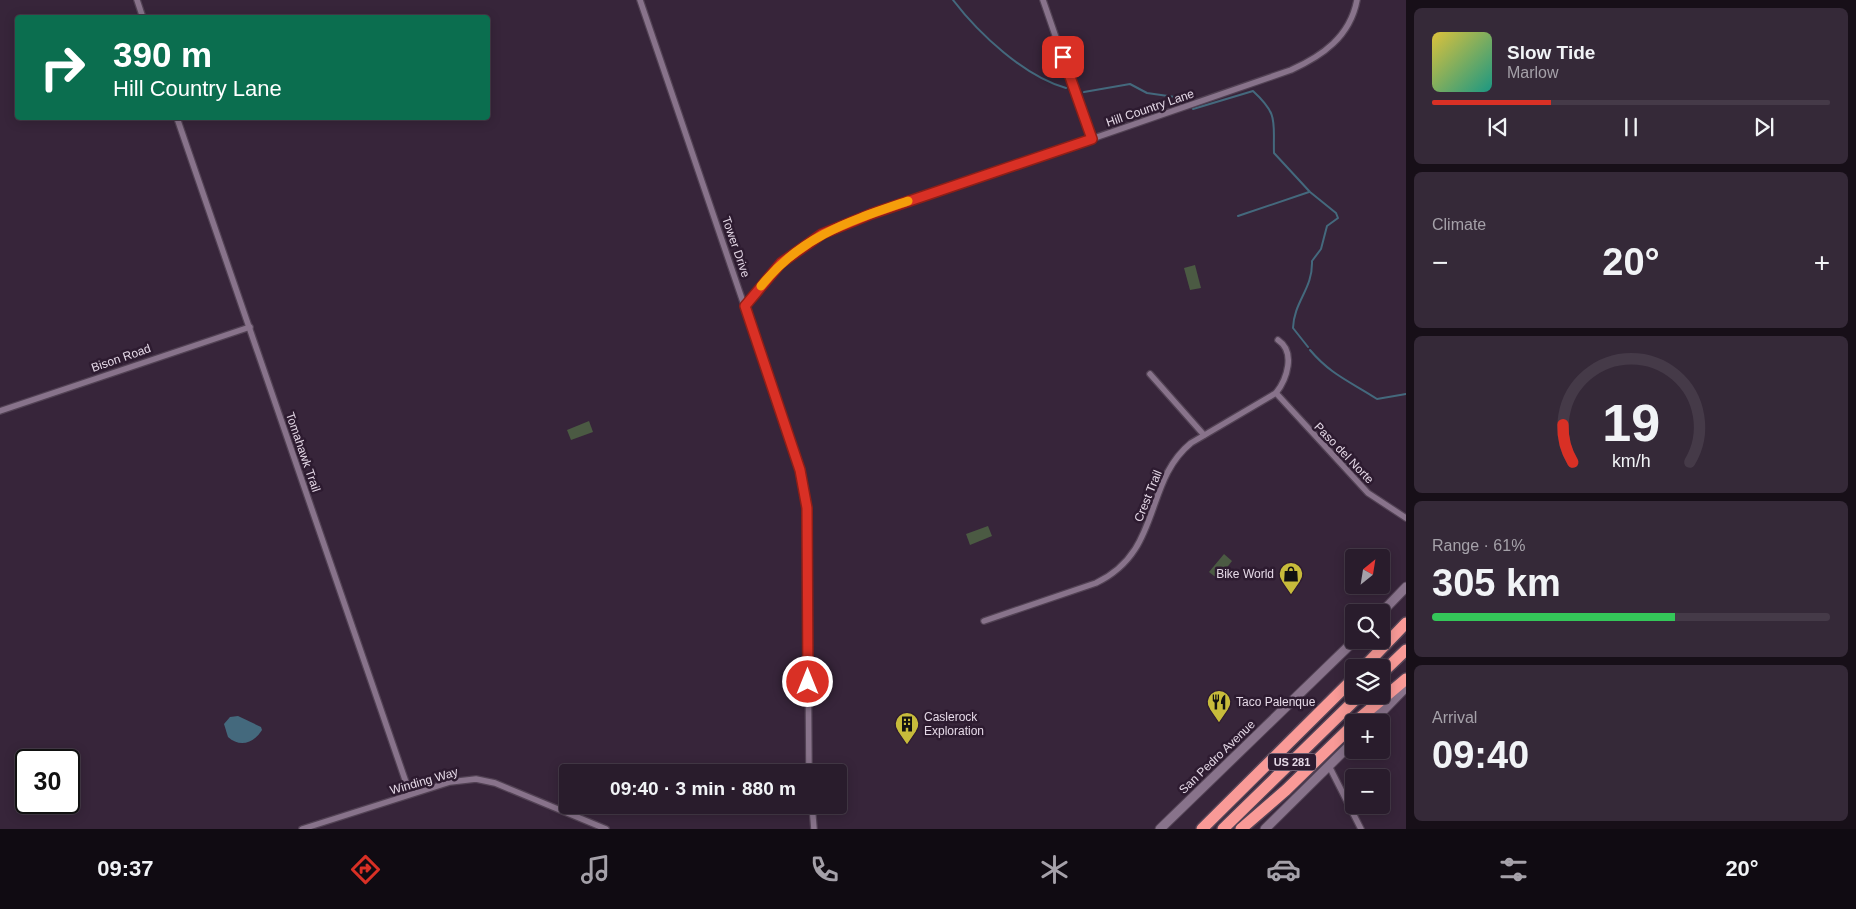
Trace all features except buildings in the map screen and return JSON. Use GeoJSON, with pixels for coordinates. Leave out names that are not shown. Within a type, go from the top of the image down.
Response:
{"type":"FeatureCollection","features":[{"type":"Feature","properties":{"kind":"highway"},"geometry":{"type":"LineString","coordinates":[[1390,630],[1406,613]]}},
{"type":"Feature","properties":{"kind":"highway"},"geometry":{"type":"LineString","coordinates":[[1372,659],[1406,623]]}},
{"type":"Feature","properties":{"kind":"highway"},"geometry":{"type":"LineString","coordinates":[[1365,659],[1374,649]]}},
{"type":"Feature","properties":{"kind":"highway"},"geometry":{"type":"LineString","coordinates":[[1390,665],[1406,650]]}},
{"type":"Feature","properties":{"kind":"highway"},"geometry":{"type":"LineString","coordinates":[[1365,714],[1406,679]]}},
{"type":"Feature","properties":{"kind":"highway"},"geometry":{"type":"LineString","coordinates":[[1318,715],[1345,683]]}},
{"type":"Feature","properties":{"kind":"highway","name":"US 281"},"geometry":{"type":"LineString","coordinates":[[1202,829],[1345,687]]}},
{"type":"Feature","properties":{"kind":"highway","name":"US 281"},"geometry":{"type":"LineString","coordinates":[[1223,829],[1351,704]]}},
{"type":"Feature","properties":{"kind":"highway"},"geometry":{"type":"LineString","coordinates":[[1241,829],[1286,790],[1345,732]]}},
{"type":"Feature","properties":{"kind":"main road"},"geometry":{"type":"LineString","coordinates":[[1390,604],[1406,587]]}},
{"type":"Feature","properties":{"kind":"main road","name":"San Pedro Avenue"},"geometry":{"type":"LineString","coordinates":[[1161,829],[1345,649]]}},
{"type":"Feature","properties":{"kind":"main road"},"geometry":{"type":"LineString","coordinates":[[1380,714],[1406,687]]}},
{"type":"Feature","properties":{"kind":"main road"},"geometry":{"type":"LineString","coordinates":[[1265,829],[1345,750]]}},
{"type":"Feature","properties":{"kind":"street"},"geometry":{"type":"LineString","coordinates":[[137,0],[142,15]]}},
{"type":"Feature","properties":{"kind":"street","name":"Tower Drive"},"geometry":{"type":"LineString","coordinates":[[640,0],[800,470],[807,508],[809,764]]}},
{"type":"Feature","properties":{"kind":"street"},"geometry":{"type":"LineString","coordinates":[[1042,0],[1092,139]]}},
{"type":"Feature","properties":{"kind":"street","name":"Hill Country Lane"},"geometry":{"type":"LineString","coordinates":[[745,306],[781,263],[822,234],[868,215],[1291,70],[1315,59],[1340,38],[1353,15],[1357,0]]}},
{"type":"Feature","properties":{"kind":"street","name":"Tomahawk Trail"},"geometry":{"type":"LineString","coordinates":[[178,120],[410,794]]}},
{"type":"Feature","properties":{"kind":"street","name":"Bison Road"},"geometry":{"type":"LineString","coordinates":[[0,411],[250,327]]}},
{"type":"Feature","properties":{"kind":"street"},"geometry":{"type":"LineString","coordinates":[[1276,393],[1283,383],[1288,370],[1287,353],[1284,346],[1278,340]]}},
{"type":"Feature","properties":{"kind":"street"},"geometry":{"type":"LineString","coordinates":[[1150,374],[1204,435]]}},
{"type":"Feature","properties":{"kind":"street","name":"Crest Trail"},"geometry":{"type":"LineString","coordinates":[[984,621],[1096,583],[1120,568],[1138,547],[1176,458],[1191,442],[1276,393]]}},
{"type":"Feature","properties":{"kind":"street","name":"Paso del Norte"},"geometry":{"type":"LineString","coordinates":[[1276,393],[1368,493],[1406,518]]}},
{"type":"Feature","properties":{"kind":"street"},"geometry":{"type":"LineString","coordinates":[[1329,766],[1361,829]]}},
{"type":"Feature","properties":{"kind":"street","name":"Winding Way"},"geometry":{"type":"LineString","coordinates":[[302,829],[450,782],[476,779],[495,783],[606,829]]}},
{"type":"Feature","properties":{"kind":"street"},"geometry":{"type":"LineString","coordinates":[[813,814],[814,829]]}},
{"type":"Feature","properties":{"kind":"green space"},"geometry":{"type":"Polygon","coordinates":[[[1195,265],[1201,288],[1190,290],[1184,268],[1195,265]]]}},
{"type":"Feature","properties":{"kind":"green space"},"geometry":{"type":"Polygon","coordinates":[[[589,421],[593,432],[571,440],[567,430],[589,421]]]}},
{"type":"Feature","properties":{"kind":"green space"},"geometry":{"type":"Polygon","coordinates":[[[988,526],[992,536],[970,545],[966,534],[988,526]]]}},
{"type":"Feature","properties":{"kind":"green space"},"geometry":{"type":"Polygon","coordinates":[[[1224,554],[1232,561],[1218,579],[1209,572],[1224,554]]]}},
{"type":"Feature","properties":{"kind":"water"},"geometry":{"type":"Polygon","coordinates":[[[238,716],[261,727],[262,730],[251,741],[242,743],[228,737],[224,724],[230,717],[238,716]]]}},
{"type":"Feature","properties":{"kind":"waterway"},"geometry":{"type":"LineString","coordinates":[[953,0],[989,40],[1019,64],[1034,74],[1066,88]]}},
{"type":"Feature","properties":{"kind":"waterway"},"geometry":{"type":"LineString","coordinates":[[1084,92],[1130,84],[1147,93],[1182,98],[1184,101]]}},
{"type":"Feature","properties":{"kind":"waterway"},"geometry":{"type":"LineString","coordinates":[[1193,109],[1253,91],[1271,113],[1274,126],[1274,153],[1310,192],[1336,213],[1338,218],[1327,226],[1321,249],[1312,261],[1310,279],[1294,319],[1293,328],[1308,347]]}},
{"type":"Feature","properties":{"kind":"waterway"},"geometry":{"type":"LineString","coordinates":[[1238,216],[1309,192]]}},
{"type":"Feature","properties":{"kind":"waterway"},"geometry":{"type":"LineString","coordinates":[[1310,350],[1318,359],[1342,378],[1377,399],[1406,394]]}},
{"type":"Feature","properties":{"kind":"slow traffic"},"geometry":{"type":"LineString","coordinates":[[761,286],[781,263],[802,246],[822,234],[862,217],[908,201]]}},
{"type":"Feature","properties":{"kind":"place","name":"Bike World"},"geometry":{"type":"Point","coordinates":[1291,595]}},
{"type":"Feature","properties":{"kind":"place","name":"Taco Palenque"},"geometry":{"type":"Point","coordinates":[1219,723]}},
{"type":"Feature","properties":{"kind":"place","name":"Caslerock Exploration"},"geometry":{"type":"Point","coordinates":[907,745]}},
{"type":"Feature","properties":{"kind":"route"},"geometry":{"type":"LineString","coordinates":[[808,682],[807,508],[800,470],[745,306],[781,263],[802,246],[822,234],[871,214],[1092,139],[1063,57]]}}]}
